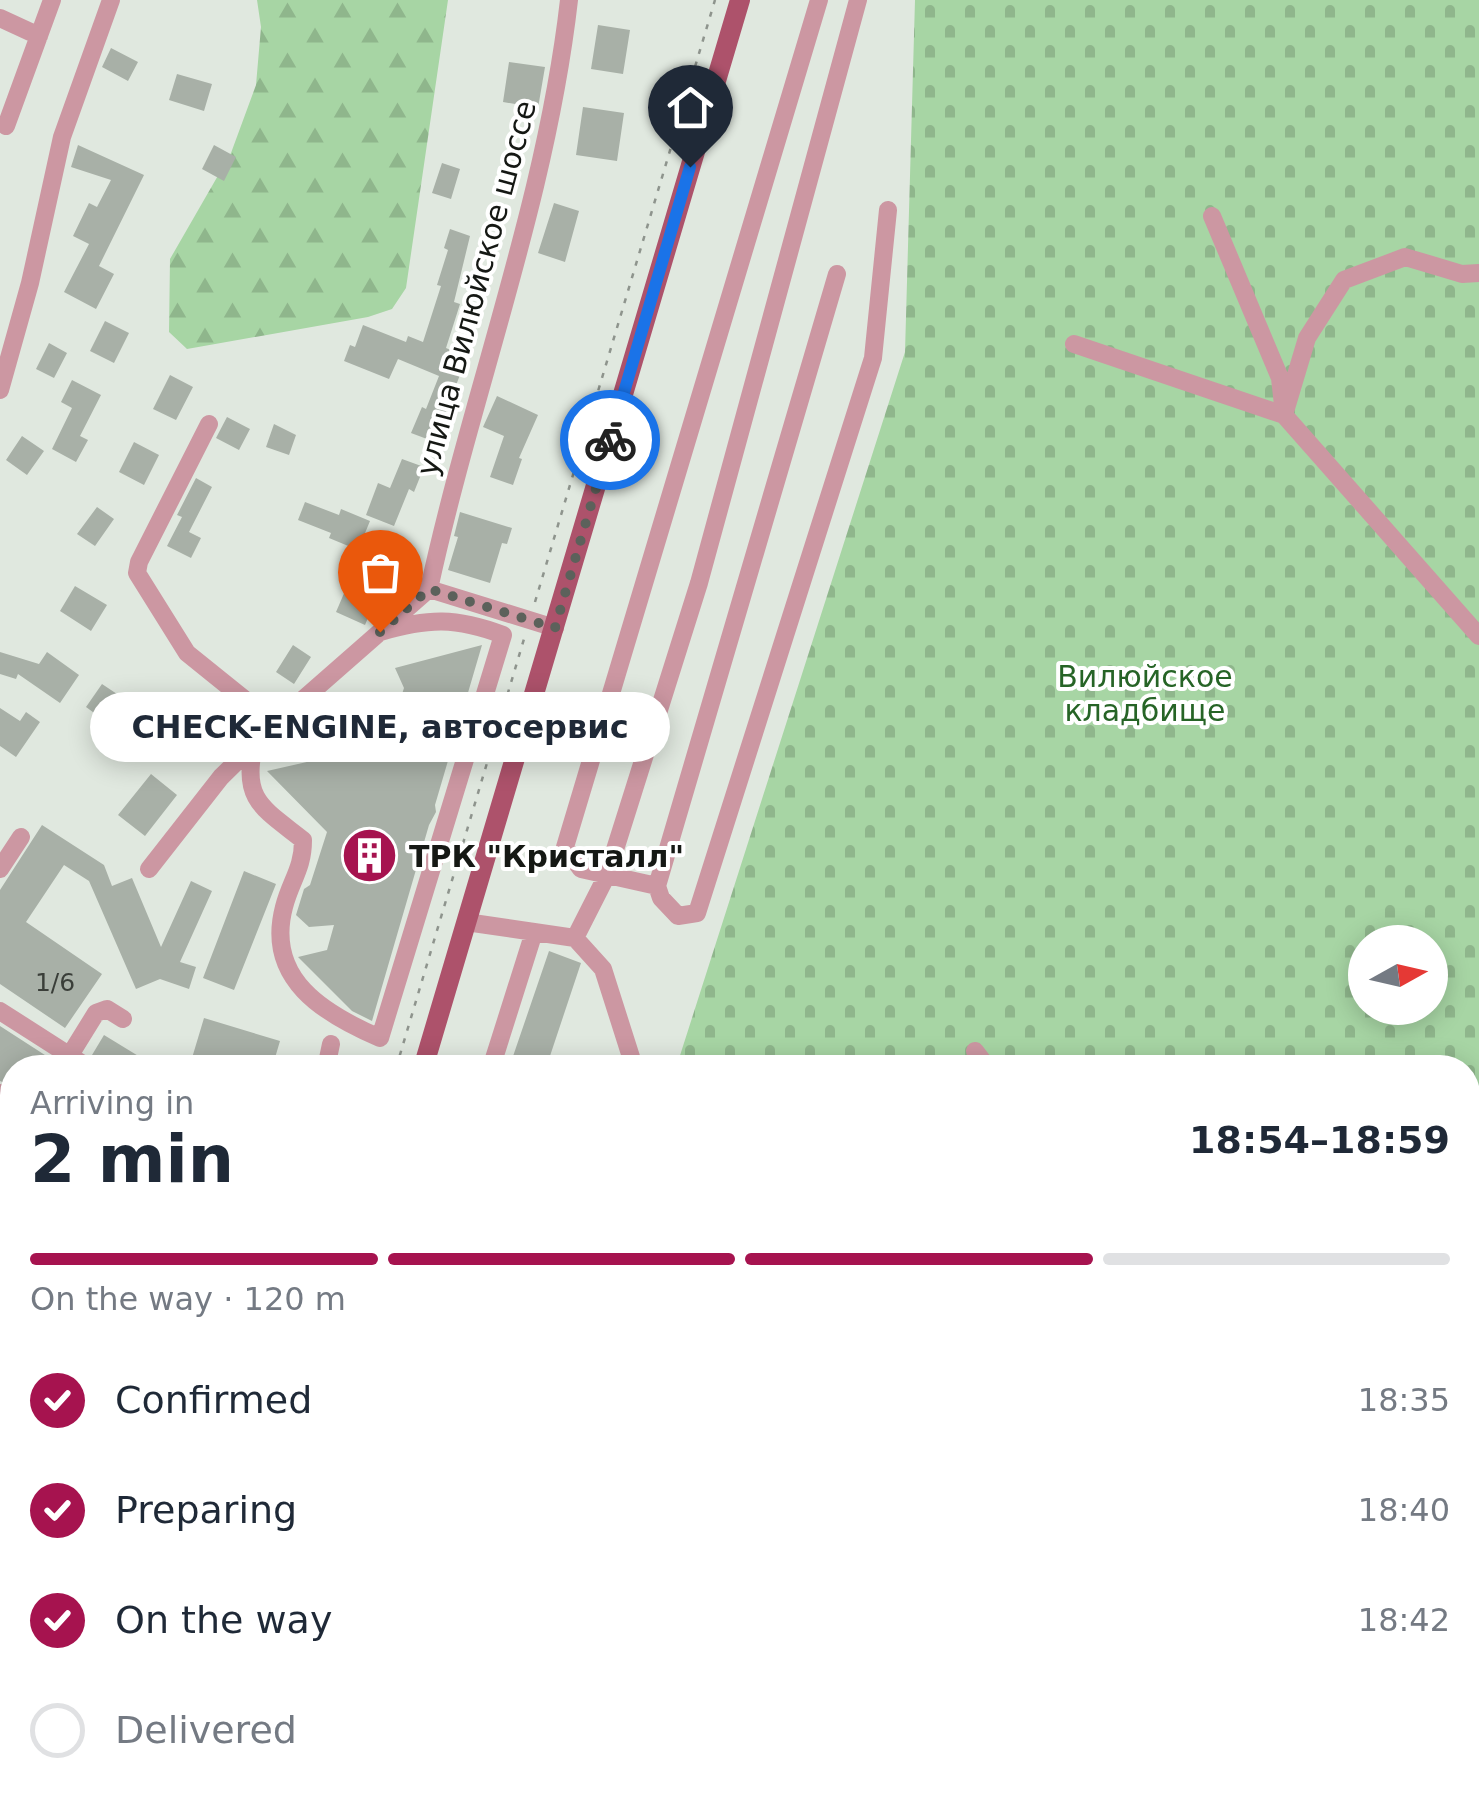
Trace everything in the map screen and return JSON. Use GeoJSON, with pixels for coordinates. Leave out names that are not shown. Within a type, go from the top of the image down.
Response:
{"type":"FeatureCollection","features":[{"type":"Feature","properties":{"kind":"main road"},"geometry":{"type":"LineString","coordinates":[[427,1055],[740,0]]}},
{"type":"Feature","properties":{"kind":"street"},"geometry":{"type":"LineString","coordinates":[[6,126],[52,0]]}},
{"type":"Feature","properties":{"kind":"street"},"geometry":{"type":"LineString","coordinates":[[0,390],[30,282],[62,137],[111,0]]}},
{"type":"Feature","properties":{"kind":"street","name":"улица Вилюйское шоссе"},"geometry":{"type":"LineString","coordinates":[[429,589],[445,516],[522,244],[561,71],[569,0]]}},
{"type":"Feature","properties":{"kind":"street"},"geometry":{"type":"LineString","coordinates":[[657,886],[581,869],[565,848],[819,0]]}},
{"type":"Feature","properties":{"kind":"street"},"geometry":{"type":"LineString","coordinates":[[575,938],[607,874],[699,583],[858,0]]}},
{"type":"Feature","properties":{"kind":"street"},"geometry":{"type":"LineString","coordinates":[[0,18],[39,36]]}},
{"type":"Feature","properties":{"kind":"street"},"geometry":{"type":"LineString","coordinates":[[837,274],[657,886],[661,898],[678,916],[696,913],[873,358],[888,210]]}},
{"type":"Feature","properties":{"kind":"street"},"geometry":{"type":"LineString","coordinates":[[1212,216],[1280,378],[1284,415]]}},
{"type":"Feature","properties":{"kind":"street"},"geometry":{"type":"LineString","coordinates":[[1284,415],[1306,338],[1344,280],[1404,257],[1462,274],[1479,273]]}},
{"type":"Feature","properties":{"kind":"street"},"geometry":{"type":"LineString","coordinates":[[1074,344],[1284,415],[1479,636]]}},
{"type":"Feature","properties":{"kind":"street"},"geometry":{"type":"LineString","coordinates":[[210,424],[139,562],[137,573],[187,654],[275,724]]}},
{"type":"Feature","properties":{"kind":"street"},"geometry":{"type":"LineString","coordinates":[[149,869],[221,778],[275,724],[429,589],[555,628]]}},
{"type":"Feature","properties":{"kind":"street"},"geometry":{"type":"LineString","coordinates":[[254,746],[248,768],[260,808],[303,840],[303,861],[284,907],[280,940],[285,963],[314,1004],[380,1038],[502,635],[470,622],[433,619],[380,632]]}},
{"type":"Feature","properties":{"kind":"street"},"geometry":{"type":"LineString","coordinates":[[0,869],[20,837]]}},
{"type":"Feature","properties":{"kind":"street"},"geometry":{"type":"LineString","coordinates":[[466,922],[575,938],[603,969],[629,1055]]}},
{"type":"Feature","properties":{"kind":"street"},"geometry":{"type":"LineString","coordinates":[[495,1055],[534,932]]}},
{"type":"Feature","properties":{"kind":"street"},"geometry":{"type":"LineString","coordinates":[[0,1012],[70,1055],[96,1013],[107,1009],[123,1019]]}},
{"type":"Feature","properties":{"kind":"street"},"geometry":{"type":"LineString","coordinates":[[329,1055],[331,1044]]}},
{"type":"Feature","properties":{"kind":"street"},"geometry":{"type":"LineString","coordinates":[[975,1051],[978,1055]]}},
{"type":"Feature","properties":{"kind":"path"},"geometry":{"type":"LineString","coordinates":[[400,1055],[715,0]]}},
{"type":"Feature","properties":{"kind":"green space"},"geometry":{"type":"Polygon","coordinates":[[[257,0],[448,0],[406,288],[392,309],[368,317],[187,349],[169,332],[170,259],[231,153],[256,85],[261,27],[257,0]]]}},
{"type":"Feature","properties":{"kind":"green space","name":"Вилюйское кладбище"},"geometry":{"type":"Polygon","coordinates":[[[915,0],[1479,0],[1479,1055],[680,1055],[905,352],[915,0]]]}},
{"type":"Feature","properties":{"kind":"building"},"geometry":{"type":"Polygon","coordinates":[[[598,25],[630,30],[623,74],[591,69],[598,25]]]}},
{"type":"Feature","properties":{"kind":"building"},"geometry":{"type":"Polygon","coordinates":[[[111,48],[138,62],[128,81],[102,67],[111,48]]]}},
{"type":"Feature","properties":{"kind":"building"},"geometry":{"type":"Polygon","coordinates":[[[509,62],[545,67],[538,108],[503,102],[509,62]]]}},
{"type":"Feature","properties":{"kind":"building"},"geometry":{"type":"Polygon","coordinates":[[[177,74],[212,84],[204,111],[169,100],[177,74]]]}},
{"type":"Feature","properties":{"kind":"building"},"geometry":{"type":"Polygon","coordinates":[[[583,107],[624,113],[617,161],[576,155],[583,107]]]}},
{"type":"Feature","properties":{"kind":"building"},"geometry":{"type":"Polygon","coordinates":[[[78,145],[144,175],[99,266],[114,274],[96,309],[64,292],[89,244],[73,236],[89,203],[97,207],[111,180],[71,167],[78,145]]]}},
{"type":"Feature","properties":{"kind":"building"},"geometry":{"type":"Polygon","coordinates":[[[214,145],[236,157],[224,181],[202,169],[214,145]]]}},
{"type":"Feature","properties":{"kind":"building"},"geometry":{"type":"Polygon","coordinates":[[[442,163],[460,169],[451,199],[432,193],[442,163]]]}},
{"type":"Feature","properties":{"kind":"building"},"geometry":{"type":"Polygon","coordinates":[[[554,203],[579,211],[565,262],[538,253],[554,203]]]}},
{"type":"Feature","properties":{"kind":"building"},"geometry":{"type":"Polygon","coordinates":[[[450,229],[470,236],[454,302],[460,304],[446,348],[467,357],[444,416],[453,419],[443,445],[411,433],[439,376],[398,359],[389,379],[344,361],[350,345],[355,347],[363,325],[406,342],[408,336],[423,342],[441,286],[437,285],[450,229]]]}},
{"type":"Feature","properties":{"kind":"building"},"geometry":{"type":"Polygon","coordinates":[[[105,321],[129,333],[114,363],[90,351],[105,321]]]}},
{"type":"Feature","properties":{"kind":"building"},"geometry":{"type":"Polygon","coordinates":[[[49,343],[67,353],[54,378],[36,369],[49,343]]]}},
{"type":"Feature","properties":{"kind":"building"},"geometry":{"type":"Polygon","coordinates":[[[170,375],[193,387],[176,420],[153,409],[170,375]]]}},
{"type":"Feature","properties":{"kind":"building"},"geometry":{"type":"Polygon","coordinates":[[[72,380],[101,395],[80,436],[88,440],[76,462],[52,449],[72,408],[61,402],[72,380]]]}},
{"type":"Feature","properties":{"kind":"building"},"geometry":{"type":"Polygon","coordinates":[[[497,396],[538,415],[519,458],[522,459],[513,485],[490,477],[504,436],[483,427],[497,396]]]}},
{"type":"Feature","properties":{"kind":"building"},"geometry":{"type":"Polygon","coordinates":[[[227,417],[250,429],[239,450],[216,438],[227,417]]]}},
{"type":"Feature","properties":{"kind":"building"},"geometry":{"type":"Polygon","coordinates":[[[274,424],[296,435],[289,455],[266,447],[274,424]]]}},
{"type":"Feature","properties":{"kind":"building"},"geometry":{"type":"Polygon","coordinates":[[[22,436],[44,451],[27,475],[6,460],[22,436]]]}},
{"type":"Feature","properties":{"kind":"building"},"geometry":{"type":"Polygon","coordinates":[[[134,442],[159,455],[144,485],[119,472],[134,442]]]}},
{"type":"Feature","properties":{"kind":"building"},"geometry":{"type":"Polygon","coordinates":[[[402,459],[424,467],[414,492],[409,489],[394,526],[366,515],[378,483],[390,488],[402,459]]]}},
{"type":"Feature","properties":{"kind":"building"},"geometry":{"type":"Polygon","coordinates":[[[196,478],[212,487],[189,532],[201,538],[191,558],[167,546],[196,478]]]}},
{"type":"Feature","properties":{"kind":"building"},"geometry":{"type":"Polygon","coordinates":[[[305,502],[339,515],[341,509],[370,521],[358,550],[329,538],[331,533],[298,520],[305,502]]]}},
{"type":"Feature","properties":{"kind":"building"},"geometry":{"type":"Polygon","coordinates":[[[97,507],[114,519],[95,546],[77,534],[97,507]]]}},
{"type":"Feature","properties":{"kind":"building"},"geometry":{"type":"Polygon","coordinates":[[[460,512],[512,528],[507,544],[502,543],[490,583],[448,570],[458,537],[454,536],[460,512]]]}},
{"type":"Feature","properties":{"kind":"building"},"geometry":{"type":"Polygon","coordinates":[[[348,584],[392,599],[388,608],[382,613],[372,608],[365,625],[336,612],[348,584]]]}},
{"type":"Feature","properties":{"kind":"building"},"geometry":{"type":"Polygon","coordinates":[[[75,586],[107,605],[91,631],[60,611],[75,586]]]}},
{"type":"Feature","properties":{"kind":"building"},"geometry":{"type":"Polygon","coordinates":[[[293,645],[311,657],[294,684],[276,672],[293,645]]]}},
{"type":"Feature","properties":{"kind":"building","name":"ТРК \"Кристалл\""},"geometry":{"type":"Polygon","coordinates":[[[482,645],[372,1021],[352,1011],[298,957],[327,950],[334,925],[309,927],[296,915],[327,832],[267,771],[351,752],[365,702],[396,712],[404,688],[395,668],[482,645]]]}},
{"type":"Feature","properties":{"kind":"building"},"geometry":{"type":"Polygon","coordinates":[[[0,652],[39,664],[47,652],[79,675],[60,703],[18,674],[16,679],[0,674],[0,652]]]}},
{"type":"Feature","properties":{"kind":"building"},"geometry":{"type":"Polygon","coordinates":[[[102,684],[117,694],[101,718],[86,707],[102,684]]]}},
{"type":"Feature","properties":{"kind":"building"},"geometry":{"type":"Polygon","coordinates":[[[0,708],[20,721],[26,712],[40,722],[16,757],[0,746],[0,708]]]}},
{"type":"Feature","properties":{"kind":"building"},"geometry":{"type":"Polygon","coordinates":[[[151,774],[177,795],[145,836],[118,815],[151,774]]]}},
{"type":"Feature","properties":{"kind":"building"},"geometry":{"type":"Polygon","coordinates":[[[42,825],[104,865],[112,886],[132,878],[161,947],[191,881],[212,891],[180,962],[196,967],[189,989],[160,979],[136,989],[89,881],[64,865],[26,922],[102,974],[65,1028],[0,984],[0,890],[42,825]]]}},
{"type":"Feature","properties":{"kind":"building"},"geometry":{"type":"Polygon","coordinates":[[[244,871],[276,884],[234,990],[203,978],[244,871]]]}},
{"type":"Feature","properties":{"kind":"building"},"geometry":{"type":"Polygon","coordinates":[[[549,951],[581,963],[550,1055],[513,1055],[549,951]]]}},
{"type":"Feature","properties":{"kind":"building"},"geometry":{"type":"Polygon","coordinates":[[[204,1018],[280,1041],[276,1055],[193,1055],[204,1018]]]}},
{"type":"Feature","properties":{"kind":"building"},"geometry":{"type":"Polygon","coordinates":[[[0,1026],[45,1055],[0,1055],[0,1026]]]}},
{"type":"Feature","properties":{"kind":"building"},"geometry":{"type":"Polygon","coordinates":[[[104,1035],[137,1055],[92,1055],[104,1035]]]}},
{"type":"Feature","properties":{"kind":"way so far"},"geometry":{"type":"LineString","coordinates":[[380,632],[429,589],[555,628],[610,440]]}},
{"type":"Feature","properties":{"kind":"place","name":"CHECK-ENGINE, автосервис"},"geometry":{"type":"Point","coordinates":[380,632]}},
{"type":"Feature","properties":{"kind":"place","name":"ТРК \"Кристалл\""},"geometry":{"type":"Point","coordinates":[370,856]}},
{"type":"Feature","properties":{"kind":"route"},"geometry":{"type":"LineString","coordinates":[[610,440],[690,167]]}}]}
